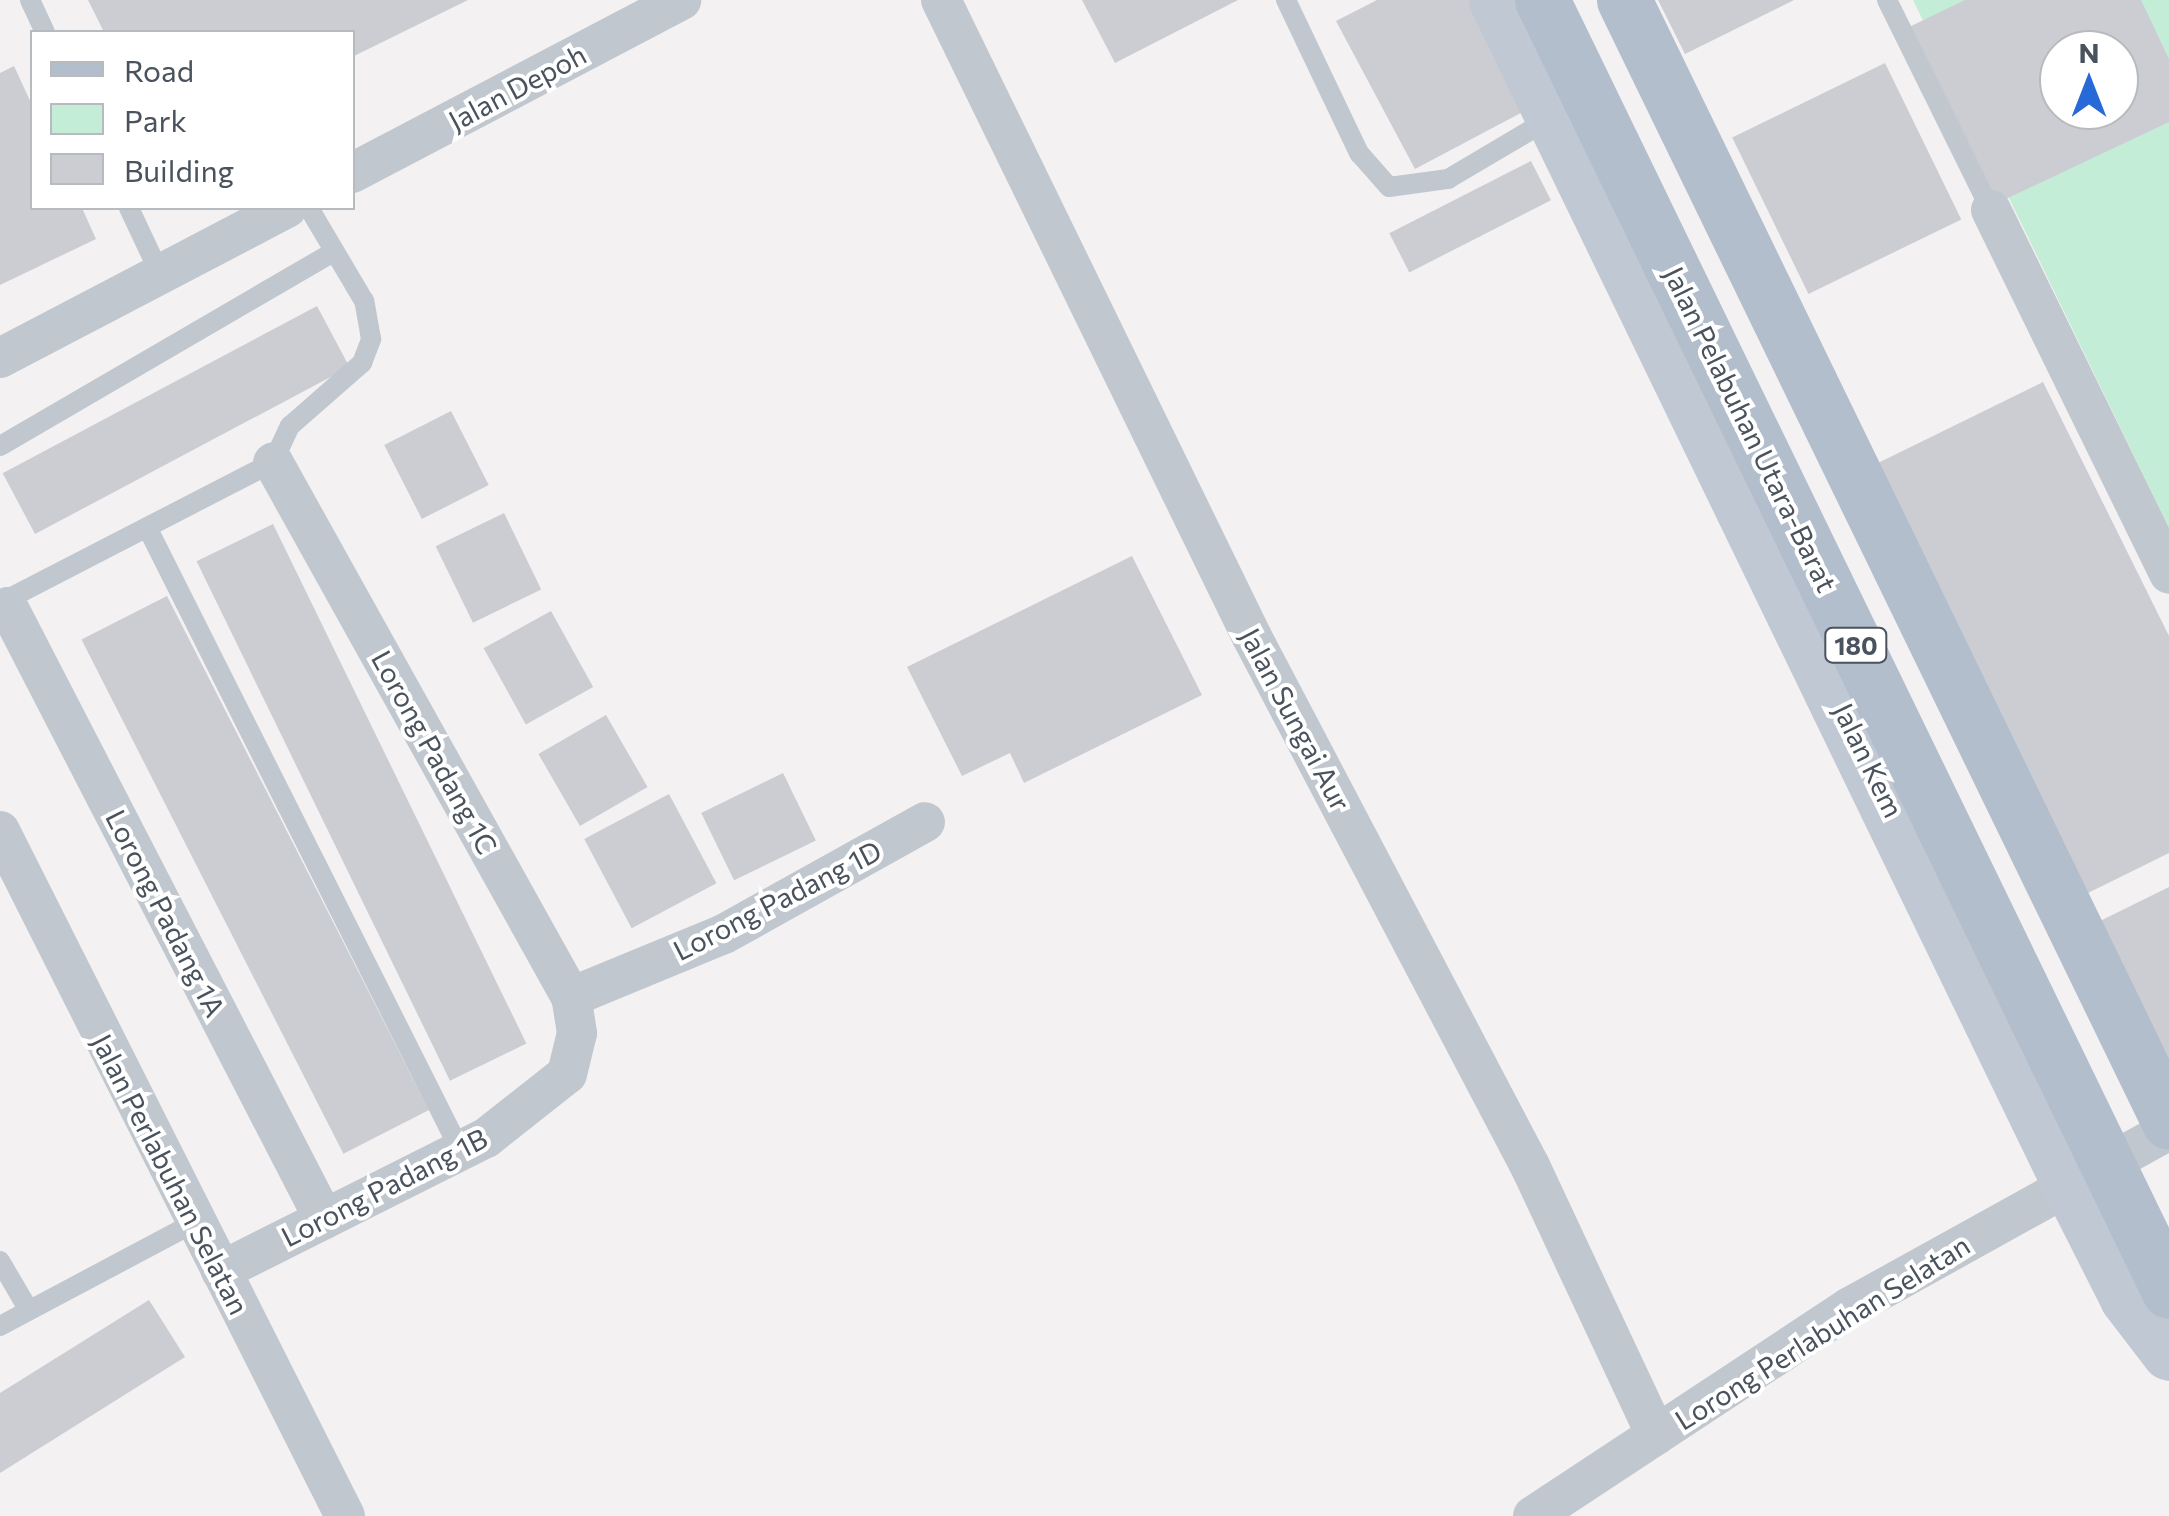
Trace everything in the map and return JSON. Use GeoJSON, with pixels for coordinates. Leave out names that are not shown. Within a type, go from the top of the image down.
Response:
{"type":"FeatureCollection","features":[{"type":"Feature","properties":{"kind":"main road","name":"Jalan Pelabuhan Utara-Barat"},"geometry":{"type":"LineString","coordinates":[[1542,0],[2169,1291]]}},
{"type":"Feature","properties":{"kind":"main road","name":"180"},"geometry":{"type":"LineString","coordinates":[[1624,0],[2169,1122]]}},
{"type":"Feature","properties":{"kind":"street","name":"Jalan Depoh"},"geometry":{"type":"LineString","coordinates":[[355,171],[682,0]]}},
{"type":"Feature","properties":{"kind":"street","name":"Jalan Sungai Aur"},"geometry":{"type":"LineString","coordinates":[[940,0],[1252,637],[1530,1166],[1656,1436]]}},
{"type":"Feature","properties":{"kind":"street","name":"Jalan Kem"},"geometry":{"type":"LineString","coordinates":[[1496,0],[2070,1185],[2127,1298],[2169,1353]]}},
{"type":"Feature","properties":{"kind":"street"},"geometry":{"type":"LineString","coordinates":[[1643,0],[2169,1082]]}},
{"type":"Feature","properties":{"kind":"street"},"geometry":{"type":"LineString","coordinates":[[0,358],[283,210]]}},
{"type":"Feature","properties":{"kind":"street"},"geometry":{"type":"LineString","coordinates":[[1991,210],[2169,574]]}},
{"type":"Feature","properties":{"kind":"street","name":"Lorong Padang 1C"},"geometry":{"type":"LineString","coordinates":[[274,462],[571,997],[575,1048]]}},
{"type":"Feature","properties":{"kind":"street","name":"Lorong Padang 1A"},"geometry":{"type":"LineString","coordinates":[[4,601],[324,1220]]}},
{"type":"Feature","properties":{"kind":"street","name":"Lorong Padang 1D"},"geometry":{"type":"LineString","coordinates":[[571,997],[724,934],[925,822]]}},
{"type":"Feature","properties":{"kind":"street","name":"Jalan Perlabuhan Selatan"},"geometry":{"type":"LineString","coordinates":[[0,831],[192,1224],[221,1271],[345,1516]]}},
{"type":"Feature","properties":{"kind":"street","name":"Lorong Padang 1B"},"geometry":{"type":"LineString","coordinates":[[221,1271],[459,1148],[554,1088],[575,1048]]}},
{"type":"Feature","properties":{"kind":"street","name":"Lorong Perlabuhan Selatan"},"geometry":{"type":"LineString","coordinates":[[1534,1516],[1850,1307],[2169,1130]]}},
{"type":"Feature","properties":{"kind":"lane"},"geometry":{"type":"LineString","coordinates":[[30,0],[45,30]]}},
{"type":"Feature","properties":{"kind":"lane"},"geometry":{"type":"LineString","coordinates":[[1887,0],[1991,210]]}},
{"type":"Feature","properties":{"kind":"lane"},"geometry":{"type":"LineString","coordinates":[[1288,1],[1359,153],[1389,187],[1448,179],[1555,116]]}},
{"type":"Feature","properties":{"kind":"lane"},"geometry":{"type":"LineString","coordinates":[[130,210],[160,274]]}},
{"type":"Feature","properties":{"kind":"lane"},"geometry":{"type":"LineString","coordinates":[[4,601],[274,462],[290,426],[368,352],[364,301],[310,210]]}},
{"type":"Feature","properties":{"kind":"lane"},"geometry":{"type":"LineString","coordinates":[[0,446],[333,252]]}},
{"type":"Feature","properties":{"kind":"lane"},"geometry":{"type":"LineString","coordinates":[[148,529],[459,1148]]}},
{"type":"Feature","properties":{"kind":"lane"},"geometry":{"type":"LineString","coordinates":[[0,1326],[192,1224]]}},
{"type":"Feature","properties":{"kind":"lane"},"geometry":{"type":"LineString","coordinates":[[0,1261],[28,1309]]}},
{"type":"Feature","properties":{"kind":"green space"},"geometry":{"type":"Polygon","coordinates":[[[1913,0],[2169,0],[2169,528],[1913,0]]]}},
{"type":"Feature","properties":{"kind":"building"},"geometry":{"type":"Polygon","coordinates":[[[88,0],[468,0],[355,56],[355,30],[103,30],[88,0]]]}},
{"type":"Feature","properties":{"kind":"building"},"geometry":{"type":"Polygon","coordinates":[[[1082,0],[1238,0],[1115,63],[1082,0]]]}},
{"type":"Feature","properties":{"kind":"building"},"geometry":{"type":"Polygon","coordinates":[[[1377,0],[1483,0],[1538,104],[1415,169],[1336,21],[1377,0]]]}},
{"type":"Feature","properties":{"kind":"building"},"geometry":{"type":"Polygon","coordinates":[[[1658,0],[1794,0],[1685,54],[1658,0]]]}},
{"type":"Feature","properties":{"kind":"building"},"geometry":{"type":"Polygon","coordinates":[[[1965,0],[2141,0],[2169,59],[2169,122],[1991,206],[1907,28],[1965,0]]]}},
{"type":"Feature","properties":{"kind":"building"},"geometry":{"type":"Polygon","coordinates":[[[1885,63],[1961,219],[1808,294],[1732,138],[1885,63]]]}},
{"type":"Feature","properties":{"kind":"building"},"geometry":{"type":"Polygon","coordinates":[[[14,66],[30,101],[30,210],[83,210],[96,239],[0,285],[0,73],[14,66]]]}},
{"type":"Feature","properties":{"kind":"building"},"geometry":{"type":"Polygon","coordinates":[[[1531,161],[1551,200],[1409,272],[1389,233],[1531,161]]]}},
{"type":"Feature","properties":{"kind":"building"},"geometry":{"type":"Polygon","coordinates":[[[317,306],[349,367],[35,534],[3,473],[317,306]]]}},
{"type":"Feature","properties":{"kind":"building"},"geometry":{"type":"Polygon","coordinates":[[[2043,382],[2169,636],[2169,853],[2088,893],[1876,464],[2043,382]]]}},
{"type":"Feature","properties":{"kind":"building"},"geometry":{"type":"Polygon","coordinates":[[[451,411],[489,485],[422,519],[384,445],[451,411]]]}},
{"type":"Feature","properties":{"kind":"building"},"geometry":{"type":"Polygon","coordinates":[[[504,513],[541,589],[473,623],[436,546],[504,513]]]}},
{"type":"Feature","properties":{"kind":"building"},"geometry":{"type":"Polygon","coordinates":[[[273,524],[526,1044],[450,1081],[197,561],[273,524]]]}},
{"type":"Feature","properties":{"kind":"building"},"geometry":{"type":"Polygon","coordinates":[[[1132,556],[1202,695],[1024,783],[1010,753],[962,776],[907,667],[1132,556]]]}},
{"type":"Feature","properties":{"kind":"building"},"geometry":{"type":"Polygon","coordinates":[[[167,596],[429,1110],[343,1154],[81,640],[167,596]]]}},
{"type":"Feature","properties":{"kind":"building"},"geometry":{"type":"Polygon","coordinates":[[[551,611],[593,687],[526,724],[484,648],[551,611]]]}},
{"type":"Feature","properties":{"kind":"building"},"geometry":{"type":"Polygon","coordinates":[[[606,715],[648,787],[580,826],[538,754],[606,715]]]}},
{"type":"Feature","properties":{"kind":"building"},"geometry":{"type":"Polygon","coordinates":[[[783,773],[816,840],[734,880],[701,813],[783,773]]]}},
{"type":"Feature","properties":{"kind":"building"},"geometry":{"type":"Polygon","coordinates":[[[669,794],[716,883],[632,928],[584,839],[669,794]]]}},
{"type":"Feature","properties":{"kind":"building"},"geometry":{"type":"Polygon","coordinates":[[[2169,887],[2169,1059],[2100,921],[2169,887]]]}},
{"type":"Feature","properties":{"kind":"building"},"geometry":{"type":"Polygon","coordinates":[[[149,1300],[185,1357],[0,1473],[0,1393],[149,1300]]]}}]}
